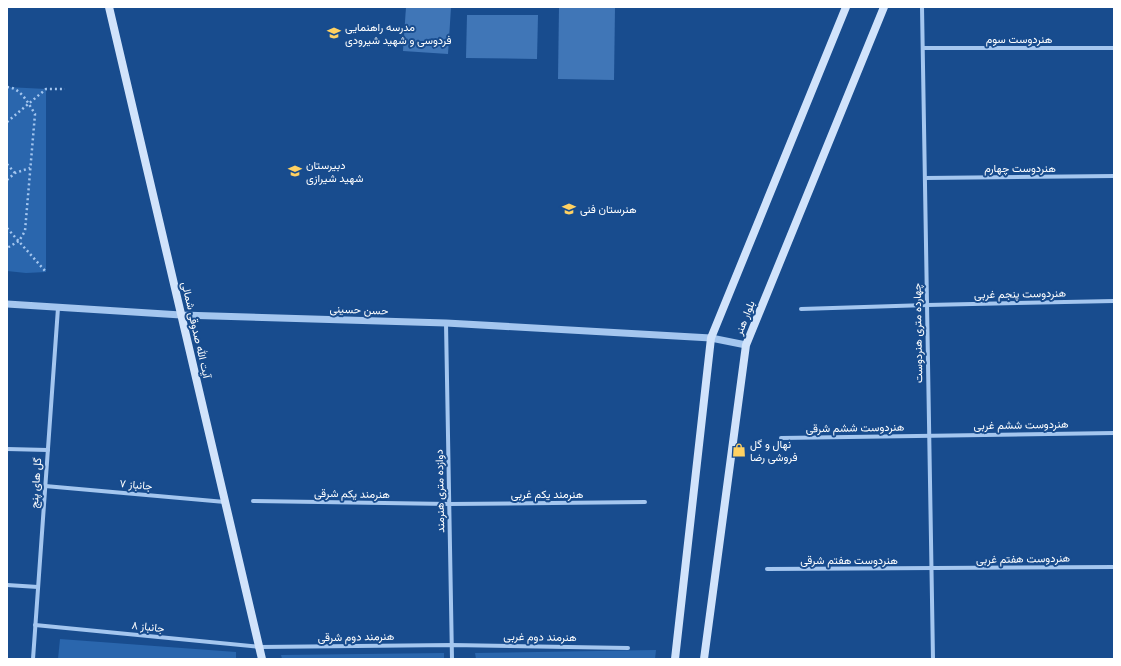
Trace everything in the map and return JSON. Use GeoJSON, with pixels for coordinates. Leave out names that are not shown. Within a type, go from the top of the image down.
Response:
{"type":"FeatureCollection","features":[{"type":"Feature","properties":{"kind":"main road","name":"آیت الله صدوقی شمالی"},"geometry":{"type":"LineString","coordinates":[[109,7],[262,659]]}},
{"type":"Feature","properties":{"kind":"main road"},"geometry":{"type":"LineString","coordinates":[[675,659],[711,338],[846,7]]}},
{"type":"Feature","properties":{"kind":"main road","name":"بلوار هنر"},"geometry":{"type":"LineString","coordinates":[[704,659],[746,345],[884,7]]}},
{"type":"Feature","properties":{"kind":"street","name":"چهارده متری هنردوست"},"geometry":{"type":"LineString","coordinates":[[922,7],[933,659]]}},
{"type":"Feature","properties":{"kind":"street","name":"هنردوست سوم"},"geometry":{"type":"LineString","coordinates":[[923,48],[1114,48]]}},
{"type":"Feature","properties":{"kind":"street","name":"هنردوست چهارم"},"geometry":{"type":"LineString","coordinates":[[925,178],[1114,176]]}},
{"type":"Feature","properties":{"kind":"street","name":"هنردوست پنجم غربی"},"geometry":{"type":"LineString","coordinates":[[801,309],[927,304],[1114,301]]}},
{"type":"Feature","properties":{"kind":"street","name":"حسن حسینی"},"geometry":{"type":"LineString","coordinates":[[7,304],[182,316],[446,323],[711,338],[746,345]]}},
{"type":"Feature","properties":{"kind":"street","name":"گل های پنج"},"geometry":{"type":"LineString","coordinates":[[33,659],[58,308]]}},
{"type":"Feature","properties":{"kind":"street","name":"دوازده متری هنرمند"},"geometry":{"type":"LineString","coordinates":[[446,323],[452,659]]}},
{"type":"Feature","properties":{"kind":"street","name":"هنردوست ششم غربی"},"geometry":{"type":"LineString","coordinates":[[929,436],[1114,433]]}},
{"type":"Feature","properties":{"kind":"street","name":"هنردوست ششم شرقی"},"geometry":{"type":"LineString","coordinates":[[781,438],[929,436]]}},
{"type":"Feature","properties":{"kind":"street"},"geometry":{"type":"LineString","coordinates":[[7,448],[48,450]]}},
{"type":"Feature","properties":{"kind":"street","name":"جانباز ۷"},"geometry":{"type":"LineString","coordinates":[[45,486],[225,502]]}},
{"type":"Feature","properties":{"kind":"street","name":"هنرمند یکم شرقی"},"geometry":{"type":"LineString","coordinates":[[254,502],[449,504]]}},
{"type":"Feature","properties":{"kind":"street","name":"هنرمند یکم غربی"},"geometry":{"type":"LineString","coordinates":[[449,504],[645,502]]}},
{"type":"Feature","properties":{"kind":"street","name":"هنردوست هفتم غربی"},"geometry":{"type":"LineString","coordinates":[[931,568],[1114,567]]}},
{"type":"Feature","properties":{"kind":"street","name":"هنردوست هفتم شرقی"},"geometry":{"type":"LineString","coordinates":[[767,569],[931,568]]}},
{"type":"Feature","properties":{"kind":"street"},"geometry":{"type":"LineString","coordinates":[[7,585],[38,587]]}},
{"type":"Feature","properties":{"kind":"street","name":"جانباز ۸"},"geometry":{"type":"LineString","coordinates":[[35,625],[260,647]]}},
{"type":"Feature","properties":{"kind":"street","name":"هنرمند دوم شرقی"},"geometry":{"type":"LineString","coordinates":[[260,647],[452,645]]}},
{"type":"Feature","properties":{"kind":"street","name":"هنرمند دوم غربی"},"geometry":{"type":"LineString","coordinates":[[452,645],[628,648]]}},
{"type":"Feature","properties":{"kind":"path"},"geometry":{"type":"LineString","coordinates":[[7,87],[13,88],[23,96],[35,114],[25,231],[19,241],[7,248]]}},
{"type":"Feature","properties":{"kind":"path"},"geometry":{"type":"LineString","coordinates":[[7,122],[46,89],[65,89]]}},
{"type":"Feature","properties":{"kind":"path"},"geometry":{"type":"LineString","coordinates":[[7,164],[15,173]]}},
{"type":"Feature","properties":{"kind":"path"},"geometry":{"type":"LineString","coordinates":[[7,180],[15,173],[30,168]]}},
{"type":"Feature","properties":{"kind":"path"},"geometry":{"type":"LineString","coordinates":[[7,228],[46,272]]}},
{"type":"Feature","properties":{"kind":"shaded area"},"geometry":{"type":"Polygon","coordinates":[[[7,87],[46,89],[46,272],[26,273],[7,271],[7,87]]]}},
{"type":"Feature","properties":{"kind":"shaded area"},"geometry":{"type":"Polygon","coordinates":[[[60,639],[236,652],[236,659],[58,659],[60,639]]]}},
{"type":"Feature","properties":{"kind":"shaded area"},"geometry":{"type":"Polygon","coordinates":[[[656,650],[655,659],[476,659],[475,653],[656,650]]]}},
{"type":"Feature","properties":{"kind":"shaded area"},"geometry":{"type":"Polygon","coordinates":[[[444,653],[444,659],[282,659],[281,655],[444,653]]]}},
{"type":"Feature","properties":{"kind":"building"},"geometry":{"type":"Polygon","coordinates":[[[406,7],[451,7],[448,54],[403,51],[406,7]]]}},
{"type":"Feature","properties":{"kind":"building"},"geometry":{"type":"Polygon","coordinates":[[[559,7],[615,7],[614,80],[558,79],[559,7]]]}},
{"type":"Feature","properties":{"kind":"building"},"geometry":{"type":"Polygon","coordinates":[[[467,15],[538,15],[537,59],[466,58],[467,15]]]}},
{"type":"Feature","properties":{"kind":"place","name":"مدرسه راهنمایی فردوسی و شهید شیرودی"},"geometry":{"type":"Point","coordinates":[334,33]}},
{"type":"Feature","properties":{"kind":"place","name":"دبیرستان شهید شیرازی"},"geometry":{"type":"Point","coordinates":[295,171]}},
{"type":"Feature","properties":{"kind":"place","name":"هنرستان فنی"},"geometry":{"type":"Point","coordinates":[569,209]}},
{"type":"Feature","properties":{"kind":"place","name":"نهال و گل فروشی رضا"},"geometry":{"type":"Point","coordinates":[739,450]}}]}
